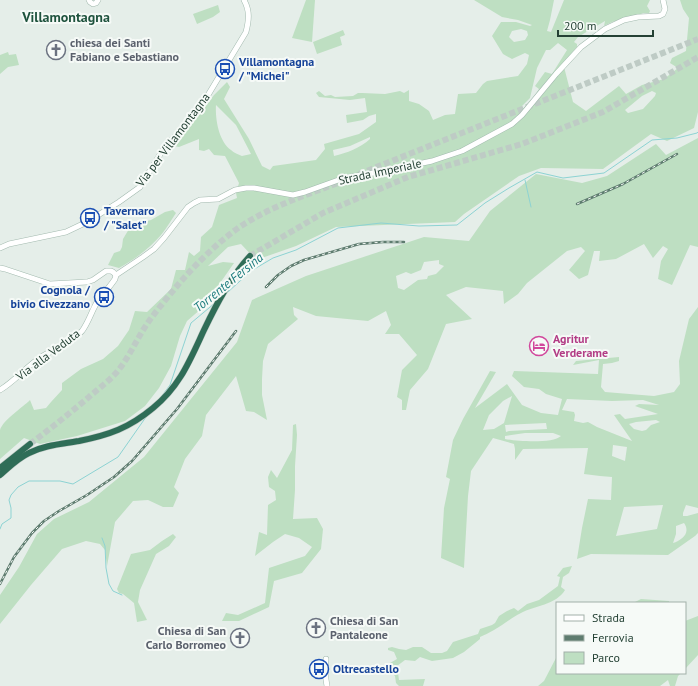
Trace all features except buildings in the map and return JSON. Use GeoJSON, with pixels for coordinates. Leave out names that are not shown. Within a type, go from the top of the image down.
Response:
{"type":"FeatureCollection","features":[{"type":"Feature","properties":{"kind":"highway"},"geometry":{"type":"LineString","coordinates":[[0,475],[22,457],[38,449],[51,445],[109,434],[130,424],[146,413],[166,395],[181,377],[227,286],[250,256]]}},
{"type":"Feature","properties":{"kind":"highway"},"geometry":{"type":"LineString","coordinates":[[0,468],[30,444]]}},
{"type":"Feature","properties":{"kind":"street"},"geometry":{"type":"LineString","coordinates":[[89,0],[93,4],[98,0]]}},
{"type":"Feature","properties":{"kind":"street","name":"Via per Villamontagna"},"geometry":{"type":"LineString","coordinates":[[0,248],[9,244],[66,232],[87,222],[140,187],[164,148],[194,116],[246,32],[249,22],[249,15],[244,0]]}},
{"type":"Feature","properties":{"kind":"street","name":"Strada Imperiale"},"geometry":{"type":"LineString","coordinates":[[116,275],[154,249],[188,208],[200,200],[218,199],[235,190],[246,188],[293,195],[344,178],[432,161],[462,151],[512,124],[522,115],[581,47],[592,38],[605,29],[624,20],[638,17],[659,16],[663,14],[665,9],[664,0]]}},
{"type":"Feature","properties":{"kind":"street"},"geometry":{"type":"LineString","coordinates":[[0,268],[50,284],[87,282],[93,280],[106,271],[111,271],[116,275]]}},
{"type":"Feature","properties":{"kind":"street","name":"Via alla Veduta"},"geometry":{"type":"LineString","coordinates":[[0,390],[32,364],[82,331],[96,304],[115,280],[116,275]]}},
{"type":"Feature","properties":{"kind":"street"},"geometry":{"type":"LineString","coordinates":[[326,659],[325,673],[327,686]]}},
{"type":"Feature","properties":{"kind":"green space"},"geometry":{"type":"Polygon","coordinates":[[[306,0],[315,0],[312,42],[292,38],[306,0]]]}},
{"type":"Feature","properties":{"kind":"green space"},"geometry":{"type":"Polygon","coordinates":[[[474,0],[554,0],[547,31],[551,32],[564,0],[650,0],[647,6],[650,11],[649,13],[643,13],[625,18],[604,26],[605,21],[578,37],[574,42],[577,44],[577,47],[563,63],[573,102],[586,111],[619,86],[626,94],[642,85],[664,79],[678,68],[670,63],[672,58],[686,51],[689,18],[683,9],[680,0],[698,0],[698,112],[694,128],[667,141],[651,134],[603,169],[541,168],[519,176],[464,214],[455,222],[336,227],[296,246],[256,260],[241,244],[228,247],[208,266],[223,262],[234,263],[209,302],[187,321],[180,336],[171,366],[159,388],[145,406],[125,421],[77,436],[40,444],[24,438],[0,459],[0,430],[5,422],[30,400],[34,410],[46,408],[62,390],[62,383],[81,369],[103,359],[118,346],[129,330],[135,311],[147,312],[171,289],[176,270],[185,270],[189,252],[194,256],[200,251],[201,237],[212,227],[219,205],[237,198],[236,193],[239,183],[225,156],[214,155],[209,149],[204,151],[199,150],[199,139],[179,147],[169,145],[198,116],[214,95],[227,82],[230,87],[224,99],[249,139],[262,166],[270,170],[273,166],[316,160],[325,149],[324,144],[359,134],[376,122],[376,114],[363,120],[347,123],[346,115],[367,112],[365,98],[350,100],[319,97],[316,93],[319,91],[325,96],[331,95],[335,97],[353,96],[358,93],[385,94],[400,91],[404,93],[409,90],[409,101],[419,104],[429,111],[433,120],[445,115],[455,114],[458,94],[476,93],[487,81],[518,76],[527,64],[529,55],[525,53],[512,59],[503,54],[492,36],[501,22],[516,22],[530,26],[532,25],[518,20],[502,17],[474,0]],[[521,29],[512,31],[509,37],[514,42],[525,40],[528,35],[527,31],[521,29]],[[558,43],[550,50],[546,50],[537,68],[530,98],[520,108],[521,111],[539,89],[535,86],[545,72],[552,74],[567,50],[558,43]],[[652,91],[642,96],[625,110],[628,113],[643,109],[656,93],[652,91]],[[216,105],[216,117],[223,142],[233,152],[242,156],[251,154],[236,125],[216,105]],[[370,137],[350,146],[333,150],[334,156],[348,152],[358,148],[370,139],[370,137]]]}},
{"type":"Feature","properties":{"kind":"green space"},"geometry":{"type":"Polygon","coordinates":[[[218,5],[220,12],[197,24],[193,14],[218,5]]]}},
{"type":"Feature","properties":{"kind":"green space"},"geometry":{"type":"Polygon","coordinates":[[[343,30],[345,35],[340,37],[342,45],[317,54],[313,42],[343,30]]]}},
{"type":"Feature","properties":{"kind":"green space"},"geometry":{"type":"Polygon","coordinates":[[[8,52],[9,55],[16,54],[19,65],[8,67],[0,74],[0,55],[8,52]]]}},
{"type":"Feature","properties":{"kind":"green space"},"geometry":{"type":"Polygon","coordinates":[[[698,138],[698,247],[690,245],[672,285],[658,279],[661,261],[668,249],[663,246],[653,258],[644,244],[616,259],[599,261],[600,251],[594,251],[588,275],[579,279],[569,270],[585,251],[581,247],[567,251],[527,283],[518,294],[504,304],[503,291],[466,287],[446,295],[472,319],[446,324],[428,369],[410,390],[406,410],[402,410],[402,400],[397,397],[402,370],[417,355],[399,334],[385,334],[391,325],[386,311],[368,321],[316,316],[293,307],[294,315],[298,319],[268,344],[263,361],[262,395],[267,420],[254,412],[246,411],[236,376],[206,415],[202,436],[185,459],[174,487],[179,493],[173,507],[163,507],[148,500],[133,501],[115,522],[107,566],[105,550],[100,544],[86,541],[62,549],[0,624],[0,595],[19,567],[37,534],[54,519],[89,502],[144,457],[237,342],[252,300],[306,276],[424,237],[469,241],[490,211],[536,174],[582,183],[607,176],[656,144],[666,155],[698,138]],[[439,260],[424,262],[421,270],[411,274],[406,272],[396,276],[398,288],[404,290],[418,280],[427,279],[428,276],[436,274],[444,266],[439,264],[439,260]]]}},
{"type":"Feature","properties":{"kind":"green space"},"geometry":{"type":"Polygon","coordinates":[[[173,210],[176,213],[167,227],[147,249],[119,268],[108,265],[114,253],[120,251],[123,239],[129,229],[135,224],[151,220],[165,212],[173,210]]]}},
{"type":"Feature","properties":{"kind":"green space"},"geometry":{"type":"Polygon","coordinates":[[[698,307],[698,508],[686,505],[683,513],[683,516],[687,516],[698,513],[698,533],[695,536],[668,555],[591,554],[577,559],[588,499],[611,500],[612,477],[584,474],[588,448],[523,449],[515,460],[514,444],[493,438],[471,471],[464,568],[441,558],[444,508],[450,479],[446,477],[453,440],[490,371],[496,372],[475,408],[507,384],[522,405],[541,413],[558,415],[562,399],[546,394],[539,389],[524,387],[512,376],[514,371],[598,374],[599,360],[573,365],[576,361],[619,357],[619,361],[603,364],[601,387],[605,392],[654,396],[674,392],[680,384],[679,361],[689,319],[698,307]],[[512,396],[503,401],[489,415],[483,430],[494,429],[504,423],[512,396]],[[567,399],[562,410],[574,412],[574,421],[583,423],[588,422],[632,441],[614,415],[620,414],[625,419],[658,414],[635,406],[639,404],[659,405],[643,400],[612,401],[567,399]],[[656,420],[629,424],[634,429],[642,431],[646,430],[651,425],[660,422],[656,420]],[[546,423],[505,425],[506,432],[547,429],[546,423]],[[525,433],[505,436],[505,439],[542,441],[557,439],[561,436],[553,433],[525,433]],[[613,445],[612,456],[625,461],[627,447],[613,445]],[[663,505],[624,507],[616,536],[657,529],[663,505]],[[684,523],[676,526],[676,534],[673,543],[680,540],[686,533],[684,523]]]}},
{"type":"Feature","properties":{"kind":"green space"},"geometry":{"type":"Polygon","coordinates":[[[296,424],[297,435],[293,519],[317,518],[323,529],[321,549],[302,573],[274,581],[269,607],[239,621],[222,621],[226,613],[238,615],[265,603],[269,568],[305,556],[312,547],[299,538],[285,534],[255,556],[259,532],[267,535],[268,505],[276,500],[275,491],[269,487],[268,477],[271,470],[277,478],[292,450],[293,425],[296,424]]]}},
{"type":"Feature","properties":{"kind":"green space"},"geometry":{"type":"Polygon","coordinates":[[[173,534],[176,537],[169,546],[156,554],[140,590],[138,602],[147,620],[137,622],[134,603],[123,594],[119,593],[117,589],[131,554],[150,550],[173,534]]]}},
{"type":"Feature","properties":{"kind":"green space"},"geometry":{"type":"Polygon","coordinates":[[[572,566],[569,573],[563,577],[561,587],[565,590],[556,599],[517,615],[480,637],[480,639],[464,652],[453,658],[432,661],[420,657],[415,661],[405,660],[397,666],[399,680],[425,679],[423,686],[399,686],[396,683],[395,676],[389,670],[390,663],[397,659],[394,652],[388,650],[388,648],[392,647],[406,650],[413,647],[422,647],[431,653],[442,653],[447,651],[453,642],[478,634],[480,629],[495,623],[499,616],[507,611],[514,608],[518,611],[527,604],[539,600],[558,586],[560,577],[557,576],[563,568],[572,566]]]}},
{"type":"Feature","properties":{"kind":"green space"},"geometry":{"type":"Polygon","coordinates":[[[641,599],[669,601],[669,602],[635,602],[641,599]]]}},
{"type":"Feature","properties":{"kind":"green space"},"geometry":{"type":"Polygon","coordinates":[[[698,616],[698,655],[686,668],[686,621],[698,616]]]}},
{"type":"Feature","properties":{"kind":"green space"},"geometry":{"type":"Polygon","coordinates":[[[556,658],[556,674],[680,674],[675,686],[670,686],[668,680],[660,686],[538,686],[544,681],[556,658]]]}},
{"type":"Feature","properties":{"kind":"waterway","name":"Torrente Fersina"},"geometry":{"type":"LineString","coordinates":[[228,292],[251,271],[273,258],[296,250],[338,228],[381,223],[419,226],[457,225],[485,203],[537,172],[563,178],[604,173],[652,140],[677,138],[698,132]]}},
{"type":"Feature","properties":{"kind":"waterway"},"geometry":{"type":"LineString","coordinates":[[525,180],[531,207]]}},
{"type":"Feature","properties":{"kind":"waterway","name":"Torrente Fersina"},"geometry":{"type":"LineString","coordinates":[[161,397],[170,385],[191,323],[215,303]]}},
{"type":"Feature","properties":{"kind":"waterway","name":"Torrente Fersina"},"geometry":{"type":"LineString","coordinates":[[0,529],[2,524],[11,518],[9,500],[11,495],[18,487],[29,481],[60,481],[73,484],[118,457],[146,417]]}},
{"type":"Feature","properties":{"kind":"waterway"},"geometry":{"type":"LineString","coordinates":[[102,538],[105,546],[106,568],[109,584],[113,591],[122,595]]}},
{"type":"Feature","properties":{"kind":"tunnel"},"geometry":{"type":"LineString","coordinates":[[359,174],[698,39]]}},
{"type":"Feature","properties":{"kind":"tunnel"},"geometry":{"type":"LineString","coordinates":[[250,256],[323,213],[408,177],[522,144],[603,112],[698,57]]}},
{"type":"Feature","properties":{"kind":"tunnel"},"geometry":{"type":"LineString","coordinates":[[30,444],[75,409],[113,376],[121,367],[147,324],[165,300],[197,264],[226,237],[259,215],[343,181]]}},
{"type":"Feature","properties":{"kind":"railway"},"geometry":{"type":"LineString","coordinates":[[577,204],[623,184],[677,154]]}},
{"type":"Feature","properties":{"kind":"railway"},"geometry":{"type":"LineString","coordinates":[[266,287],[278,275],[291,266],[304,260],[359,244],[404,242]]}},
{"type":"Feature","properties":{"kind":"railway"},"geometry":{"type":"LineString","coordinates":[[0,584],[14,557],[32,533],[44,521],[114,477],[132,461],[177,409],[236,331]]}},
{"type":"Feature","properties":{"kind":"place","name":"chiesa dei Santi Fabiano e Sebastiano"},"geometry":{"type":"Point","coordinates":[56,50]}},
{"type":"Feature","properties":{"kind":"place","name":"Villamontagna / \"Michei\""},"geometry":{"type":"Point","coordinates":[225,69]}},
{"type":"Feature","properties":{"kind":"place","name":"Tavernaro / \"Salet\""},"geometry":{"type":"Point","coordinates":[90,218]}},
{"type":"Feature","properties":{"kind":"place","name":"Cognola / bivio Civezzano"},"geometry":{"type":"Point","coordinates":[104,297]}},
{"type":"Feature","properties":{"kind":"place","name":"Agritur Verderame"},"geometry":{"type":"Point","coordinates":[539,346]}},
{"type":"Feature","properties":{"kind":"place","name":"Chiesa di San Pantaleone"},"geometry":{"type":"Point","coordinates":[316,628]}},
{"type":"Feature","properties":{"kind":"place","name":"Chiesa di San Carlo Borromeo"},"geometry":{"type":"Point","coordinates":[240,638]}},
{"type":"Feature","properties":{"kind":"place","name":"Oltrecastello"},"geometry":{"type":"Point","coordinates":[319,669]}},
{"type":"Feature","properties":{"kind":"district","name":"Villamontagna"},"geometry":{"type":"Point","coordinates":[66,17]}}]}
